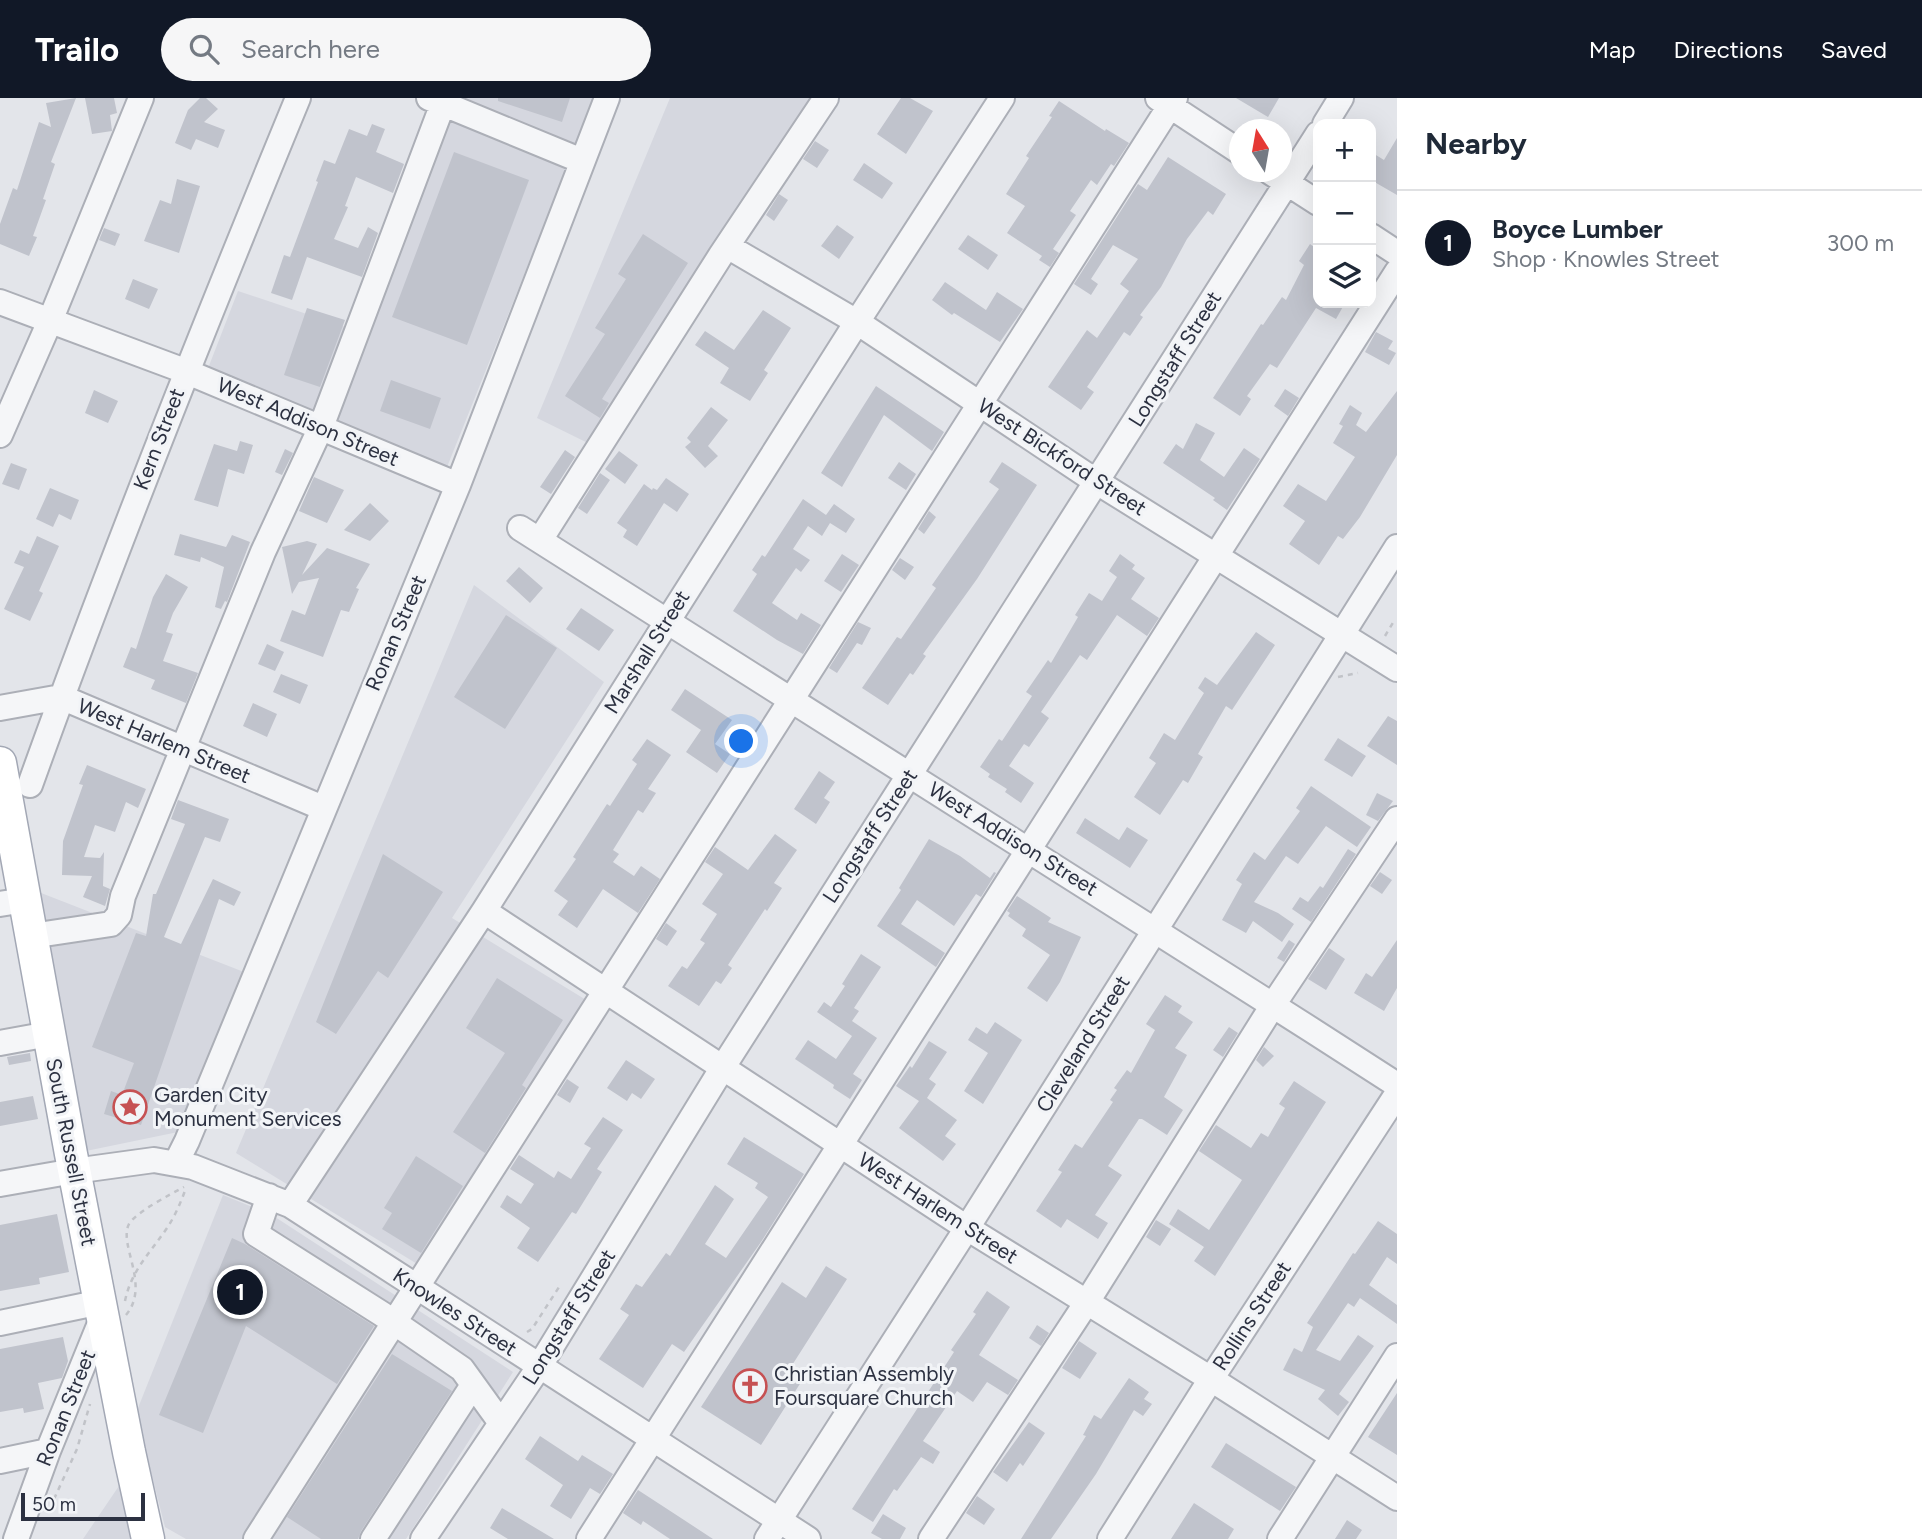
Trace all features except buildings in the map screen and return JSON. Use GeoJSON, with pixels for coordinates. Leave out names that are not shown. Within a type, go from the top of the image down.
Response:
{"type":"FeatureCollection","features":[{"type":"Feature","properties":{"kind":"main road","name":"South Russell Street"},"geometry":{"type":"LineString","coordinates":[[0,763],[12,902],[31,936],[74,1171],[109,1312],[151,1536]]}},
{"type":"Feature","properties":{"kind":"street"},"geometry":{"type":"LineString","coordinates":[[0,435],[50,321],[141,98]]}},
{"type":"Feature","properties":{"kind":"street","name":"Kern Street"},"geometry":{"type":"LineString","coordinates":[[30,785],[185,371],[298,98]]}},
{"type":"Feature","properties":{"kind":"street","name":"Ronan Street"},"geometry":{"type":"LineString","coordinates":[[176,1163],[458,485],[607,98]]}},
{"type":"Feature","properties":{"kind":"street"},"geometry":{"type":"LineString","coordinates":[[727,246],[826,98]]}},
{"type":"Feature","properties":{"kind":"street","name":"Marshall Street"},"geometry":{"type":"LineString","coordinates":[[394,1322],[256,1234],[484,911],[1002,98]]}},
{"type":"Feature","properties":{"kind":"street"},"geometry":{"type":"LineString","coordinates":[[1328,119],[1341,98]]}},
{"type":"Feature","properties":{"kind":"street"},"geometry":{"type":"LineString","coordinates":[[31,936],[111,925],[119,915],[123,896],[264,552],[321,427],[439,100],[582,160]]}},
{"type":"Feature","properties":{"kind":"street"},"geometry":{"type":"LineString","coordinates":[[256,1539],[794,699],[1168,101],[1229,144]]}},
{"type":"Feature","properties":{"kind":"street","name":"Longstaff Street"},"geometry":{"type":"LineString","coordinates":[[1292,163],[1313,140]]}},
{"type":"Feature","properties":{"kind":"street","name":"Longstaff Street"},"geometry":{"type":"LineString","coordinates":[[422,1539],[539,1367],[723,1067],[1097,482],[1276,182]]}},
{"type":"Feature","properties":{"kind":"street"},"geometry":{"type":"LineString","coordinates":[[1287,182],[1313,199]]}},
{"type":"Feature","properties":{"kind":"street"},"geometry":{"type":"LineString","coordinates":[[1376,239],[1397,253]]}},
{"type":"Feature","properties":{"kind":"street","name":"West Addison Street"},"geometry":{"type":"LineString","coordinates":[[727,246],[530,534],[794,699],[909,775],[1030,848],[1397,1085]]}},
{"type":"Feature","properties":{"kind":"street","name":"West Bickford Street"},"geometry":{"type":"LineString","coordinates":[[727,246],[857,322],[1097,482],[1397,669]]}},
{"type":"Feature","properties":{"kind":"street"},"geometry":{"type":"LineString","coordinates":[[589,1539],[1397,272]]}},
{"type":"Feature","properties":{"kind":"street","name":"West Addison Street"},"geometry":{"type":"LineString","coordinates":[[0,302],[185,371],[458,485]]}},
{"type":"Feature","properties":{"kind":"street","name":"Cleveland Street"},"geometry":{"type":"LineString","coordinates":[[773,1530],[1397,547]]}},
{"type":"Feature","properties":{"kind":"street","name":"West Harlem Street"},"geometry":{"type":"LineString","coordinates":[[0,708],[61,697],[323,808]]}},
{"type":"Feature","properties":{"kind":"street"},"geometry":{"type":"LineString","coordinates":[[931,1539],[1087,1302],[1273,1005],[1397,819]]}},
{"type":"Feature","properties":{"kind":"street","name":"West Harlem Street"},"geometry":{"type":"LineString","coordinates":[[484,911],[967,1228],[1397,1498]]}},
{"type":"Feature","properties":{"kind":"street"},"geometry":{"type":"LineString","coordinates":[[0,1043],[49,1034]]}},
{"type":"Feature","properties":{"kind":"street","name":"Rollins Street"},"geometry":{"type":"LineString","coordinates":[[1110,1539],[1397,1094]]}},
{"type":"Feature","properties":{"kind":"street","name":"Knowles Street"},"geometry":{"type":"LineString","coordinates":[[0,1184],[154,1160],[176,1163],[212,1174],[279,1200],[653,1440],[773,1530],[808,1539]]}},
{"type":"Feature","properties":{"kind":"street"},"geometry":{"type":"LineString","coordinates":[[0,1323],[109,1312]]}},
{"type":"Feature","properties":{"kind":"street","name":"Ronan Street"},"geometry":{"type":"LineString","coordinates":[[16,1539],[48,1451],[109,1312]]}},
{"type":"Feature","properties":{"kind":"street"},"geometry":{"type":"LineString","coordinates":[[394,1322],[462,1369],[500,1423]]}},
{"type":"Feature","properties":{"kind":"street"},"geometry":{"type":"LineString","coordinates":[[1280,1539],[1397,1356]]}},
{"type":"Feature","properties":{"kind":"street"},"geometry":{"type":"LineString","coordinates":[[373,1539],[473,1385]]}},
{"type":"Feature","properties":{"kind":"street"},"geometry":{"type":"LineString","coordinates":[[0,1461],[48,1451]]}},
{"type":"Feature","properties":{"kind":"path"},"geometry":{"type":"LineString","coordinates":[[1382,642],[1394,621]]}},
{"type":"Feature","properties":{"kind":"path"},"geometry":{"type":"LineString","coordinates":[[109,1312],[132,1308],[135,1300],[134,1274],[127,1240],[129,1225],[138,1216],[186,1186],[168,1227],[134,1274],[109,1312]]}},
{"type":"Feature","properties":{"kind":"path"},"geometry":{"type":"LineString","coordinates":[[524,1334],[532,1329],[561,1284]]}},
{"type":"Feature","properties":{"kind":"path"},"geometry":{"type":"LineString","coordinates":[[49,1510],[78,1449],[91,1401]]}},
{"type":"Feature","properties":{"kind":"shaded area"},"geometry":{"type":"Polygon","coordinates":[[[458,98],[595,98],[447,467],[207,371],[238,291],[369,335],[458,98]]]}},
{"type":"Feature","properties":{"kind":"shaded area"},"geometry":{"type":"Polygon","coordinates":[[[670,98],[826,98],[598,448],[537,418],[670,98]]]}},
{"type":"Feature","properties":{"kind":"shaded area"},"geometry":{"type":"Polygon","coordinates":[[[474,585],[604,682],[452,918],[596,1006],[427,1270],[236,1153],[474,585]]]}},
{"type":"Feature","properties":{"kind":"shaded area"},"geometry":{"type":"Polygon","coordinates":[[[36,891],[244,972],[178,1132],[86,1151],[36,891]]]}},
{"type":"Feature","properties":{"kind":"shaded area"},"geometry":{"type":"Polygon","coordinates":[[[223,1195],[272,1215],[513,1372],[406,1539],[186,1539],[165,1527],[136,1413],[223,1195]]]}},
{"type":"Feature","properties":{"kind":"shaded area"},"geometry":{"type":"Polygon","coordinates":[[[123,1480],[135,1539],[83,1539],[123,1480]]]}},
{"type":"Feature","properties":{"kind":"place","name":"Garden City Monument Services"},"geometry":{"type":"Point","coordinates":[130,1107]}},
{"type":"Feature","properties":{"kind":"place","name":"Boyce Lumber"},"geometry":{"type":"Point","coordinates":[240,1292]}},
{"type":"Feature","properties":{"kind":"place","name":"Christian Assembly Foursquare Church"},"geometry":{"type":"Point","coordinates":[750,1386]}}]}
